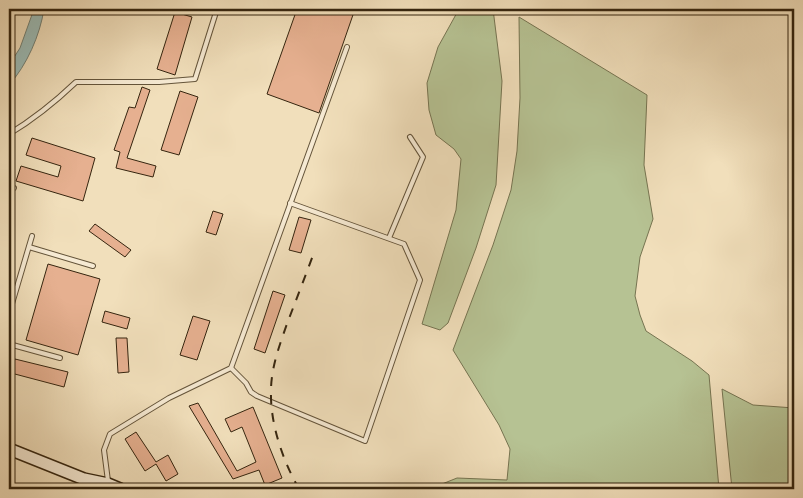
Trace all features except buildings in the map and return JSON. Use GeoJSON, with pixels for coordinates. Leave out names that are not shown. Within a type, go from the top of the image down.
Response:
{"type":"FeatureCollection","features":[{"type":"Feature","properties":{"kind":"street"},"geometry":{"type":"LineString","coordinates":[[9,448],[84,479],[108,484],[120,489]]}},
{"type":"Feature","properties":{"kind":"lane"},"geometry":{"type":"LineString","coordinates":[[9,134],[41,113],[76,82],[159,82],[195,79],[217,9]]}},
{"type":"Feature","properties":{"kind":"lane"},"geometry":{"type":"LineString","coordinates":[[108,484],[104,450],[110,434],[169,398],[231,368],[347,47]]}},
{"type":"Feature","properties":{"kind":"lane"},"geometry":{"type":"LineString","coordinates":[[389,238],[422,156],[410,137]]}},
{"type":"Feature","properties":{"kind":"lane"},"geometry":{"type":"LineString","coordinates":[[9,187],[14,188]]}},
{"type":"Feature","properties":{"kind":"lane"},"geometry":{"type":"LineString","coordinates":[[231,368],[246,383],[251,392],[257,396],[365,441],[420,280],[404,244],[290,203]]}},
{"type":"Feature","properties":{"kind":"lane"},"geometry":{"type":"LineString","coordinates":[[9,314],[32,236]]}},
{"type":"Feature","properties":{"kind":"lane"},"geometry":{"type":"LineString","coordinates":[[29,247],[93,266]]}},
{"type":"Feature","properties":{"kind":"lane"},"geometry":{"type":"LineString","coordinates":[[9,344],[60,358]]}},
{"type":"Feature","properties":{"kind":"green space"},"geometry":{"type":"Polygon","coordinates":[[[459,9],[493,9],[502,81],[496,185],[476,248],[448,323],[440,330],[422,324],[456,210],[461,159],[454,149],[436,135],[429,110],[427,83],[438,47],[459,9]]]}},
{"type":"Feature","properties":{"kind":"green space"},"geometry":{"type":"Polygon","coordinates":[[[519,17],[647,95],[644,165],[653,219],[640,257],[635,296],[646,331],[692,361],[709,375],[719,489],[440,489],[442,484],[457,478],[507,480],[510,449],[499,425],[453,350],[493,245],[511,190],[517,151],[520,98],[519,17]]]}},
{"type":"Feature","properties":{"kind":"green space"},"geometry":{"type":"Polygon","coordinates":[[[722,389],[753,405],[794,408],[794,489],[732,489],[722,389]]]}},
{"type":"Feature","properties":{"kind":"water"},"geometry":{"type":"Polygon","coordinates":[[[34,9],[44,9],[39,29],[27,59],[9,85],[9,65],[20,48],[34,9]]]}},
{"type":"Feature","properties":{"kind":"railway"},"geometry":{"type":"LineString","coordinates":[[299,489],[288,467],[275,429],[271,404],[271,382],[279,347],[315,250]]}}]}
